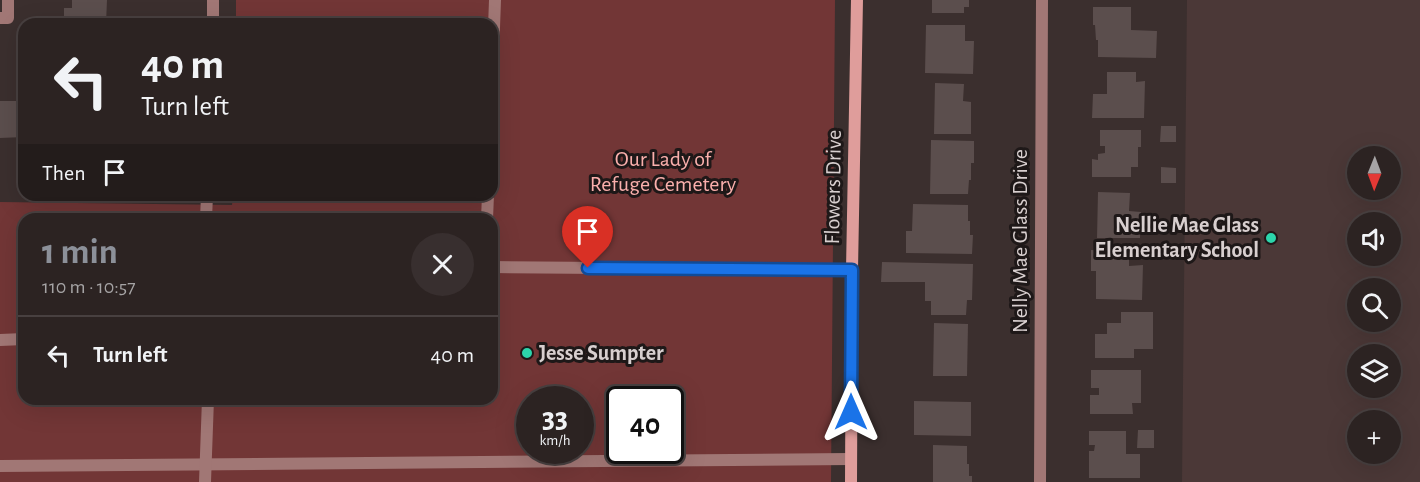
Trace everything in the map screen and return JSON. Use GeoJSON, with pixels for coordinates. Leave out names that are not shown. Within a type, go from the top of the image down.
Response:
{"type":"FeatureCollection","features":[{"type":"Feature","properties":{"kind":"street"},"geometry":{"type":"LineString","coordinates":[[4,18],[8,0]]}},
{"type":"Feature","properties":{"kind":"street"},"geometry":{"type":"LineString","coordinates":[[213,0],[213,18]]}},
{"type":"Feature","properties":{"kind":"street"},"geometry":{"type":"LineString","coordinates":[[494,18],[495,0]]}},
{"type":"Feature","properties":{"kind":"street","name":"Flowers Drive"},"geometry":{"type":"LineString","coordinates":[[851,482],[857,0]]}},
{"type":"Feature","properties":{"kind":"street","name":"Nelly Mae Glass Drive"},"geometry":{"type":"LineString","coordinates":[[1040,482],[1042,0]]}},
{"type":"Feature","properties":{"kind":"street"},"geometry":{"type":"LineString","coordinates":[[498,267],[852,270]]}},
{"type":"Feature","properties":{"kind":"street"},"geometry":{"type":"LineString","coordinates":[[0,340],[18,339]]}},
{"type":"Feature","properties":{"kind":"street"},"geometry":{"type":"LineString","coordinates":[[205,482],[208,405]]}},
{"type":"Feature","properties":{"kind":"street"},"geometry":{"type":"LineString","coordinates":[[0,466],[851,459]]}},
{"type":"Feature","properties":{"kind":"shaded area","name":"Nellie Mae Glass Elementary School"},"geometry":{"type":"Polygon","coordinates":[[[1187,0],[1420,0],[1420,482],[1182,482],[1187,0]]]}},
{"type":"Feature","properties":{"kind":"green space","name":"Our Lady of Refuge Cemetery"},"geometry":{"type":"Polygon","coordinates":[[[236,0],[835,0],[831,482],[0,482],[0,202],[232,205],[232,201],[498,201],[498,18],[236,18],[236,0]]]}},
{"type":"Feature","properties":{"kind":"building"},"geometry":{"type":"Polygon","coordinates":[[[72,0],[107,0],[106,18],[64,18],[64,8],[72,8],[72,0]]]}},
{"type":"Feature","properties":{"kind":"building"},"geometry":{"type":"Polygon","coordinates":[[[932,0],[969,0],[969,7],[964,7],[964,13],[932,13],[932,0]]]}},
{"type":"Feature","properties":{"kind":"building"},"geometry":{"type":"Polygon","coordinates":[[[1093,7],[1131,7],[1131,30],[1157,31],[1156,58],[1098,57],[1093,7]]]}},
{"type":"Feature","properties":{"kind":"building"},"geometry":{"type":"Polygon","coordinates":[[[926,25],[965,25],[965,41],[974,41],[973,74],[925,73],[926,25]]]}},
{"type":"Feature","properties":{"kind":"building"},"geometry":{"type":"Polygon","coordinates":[[[1107,72],[1136,72],[1136,82],[1145,81],[1144,118],[1092,118],[1093,94],[1107,94],[1107,72]]]}},
{"type":"Feature","properties":{"kind":"building"},"geometry":{"type":"Polygon","coordinates":[[[935,83],[964,84],[963,101],[971,102],[971,134],[934,134],[935,83]]]}},
{"type":"Feature","properties":{"kind":"building"},"geometry":{"type":"Polygon","coordinates":[[[0,101],[18,101],[18,137],[0,138],[0,101]]]}},
{"type":"Feature","properties":{"kind":"building"},"geometry":{"type":"Polygon","coordinates":[[[1161,126],[1176,126],[1176,142],[1160,142],[1161,126]]]}},
{"type":"Feature","properties":{"kind":"building"},"geometry":{"type":"Polygon","coordinates":[[[1100,130],[1141,130],[1138,167],[1131,167],[1131,177],[1092,177],[1092,159],[1098,160],[1098,154],[1105,153],[1105,146],[1100,146],[1100,130]]]}},
{"type":"Feature","properties":{"kind":"building"},"geometry":{"type":"Polygon","coordinates":[[[931,140],[974,141],[974,163],[971,163],[968,194],[930,194],[931,140]]]}},
{"type":"Feature","properties":{"kind":"building"},"geometry":{"type":"Polygon","coordinates":[[[1161,167],[1176,168],[1176,183],[1161,183],[1161,167]]]}},
{"type":"Feature","properties":{"kind":"building"},"geometry":{"type":"Polygon","coordinates":[[[1098,192],[1130,193],[1129,211],[1141,212],[1140,238],[1097,238],[1098,192]]]}},
{"type":"Feature","properties":{"kind":"building"},"geometry":{"type":"Polygon","coordinates":[[[913,204],[968,205],[970,235],[973,235],[972,254],[906,253],[906,231],[912,231],[913,204]]]}},
{"type":"Feature","properties":{"kind":"building"},"geometry":{"type":"Polygon","coordinates":[[[1091,250],[1129,251],[1129,266],[1143,265],[1142,300],[1096,299],[1096,271],[1091,271],[1091,250]]]}},
{"type":"Feature","properties":{"kind":"building"},"geometry":{"type":"Polygon","coordinates":[[[882,262],[973,264],[972,300],[967,300],[966,315],[931,315],[931,301],[925,301],[925,282],[881,282],[882,262]]]}},
{"type":"Feature","properties":{"kind":"building"},"geometry":{"type":"Polygon","coordinates":[[[1121,312],[1153,312],[1153,349],[1134,349],[1134,358],[1095,358],[1095,334],[1107,334],[1107,323],[1121,323],[1121,312]]]}},
{"type":"Feature","properties":{"kind":"building"},"geometry":{"type":"Polygon","coordinates":[[[934,323],[968,324],[967,376],[933,376],[934,323]]]}},
{"type":"Feature","properties":{"kind":"building"},"geometry":{"type":"Polygon","coordinates":[[[1091,370],[1141,370],[1141,403],[1132,403],[1133,414],[1090,414],[1090,395],[1099,395],[1099,388],[1091,388],[1091,370]]]}},
{"type":"Feature","properties":{"kind":"building"},"geometry":{"type":"Polygon","coordinates":[[[914,401],[971,402],[971,436],[914,435],[914,401]]]}},
{"type":"Feature","properties":{"kind":"building"},"geometry":{"type":"Polygon","coordinates":[[[1138,430],[1154,430],[1154,448],[1137,448],[1138,430]]]}},
{"type":"Feature","properties":{"kind":"building"},"geometry":{"type":"Polygon","coordinates":[[[1089,431],[1126,431],[1126,454],[1140,454],[1140,478],[1089,478],[1089,451],[1094,451],[1095,445],[1089,445],[1089,431]]]}},
{"type":"Feature","properties":{"kind":"building"},"geometry":{"type":"Polygon","coordinates":[[[933,445],[967,446],[967,464],[969,464],[969,476],[972,476],[972,482],[933,482],[933,445]]]}},
{"type":"Feature","properties":{"kind":"place","name":"Nellie Mae Glass Elementary School"},"geometry":{"type":"Point","coordinates":[1271,238]}},
{"type":"Feature","properties":{"kind":"place","name":"Jesse Sumpter"},"geometry":{"type":"Point","coordinates":[527,353]}},
{"type":"Feature","properties":{"kind":"route"},"geometry":{"type":"LineString","coordinates":[[588,268],[852,270],[851,412]]}}]}
